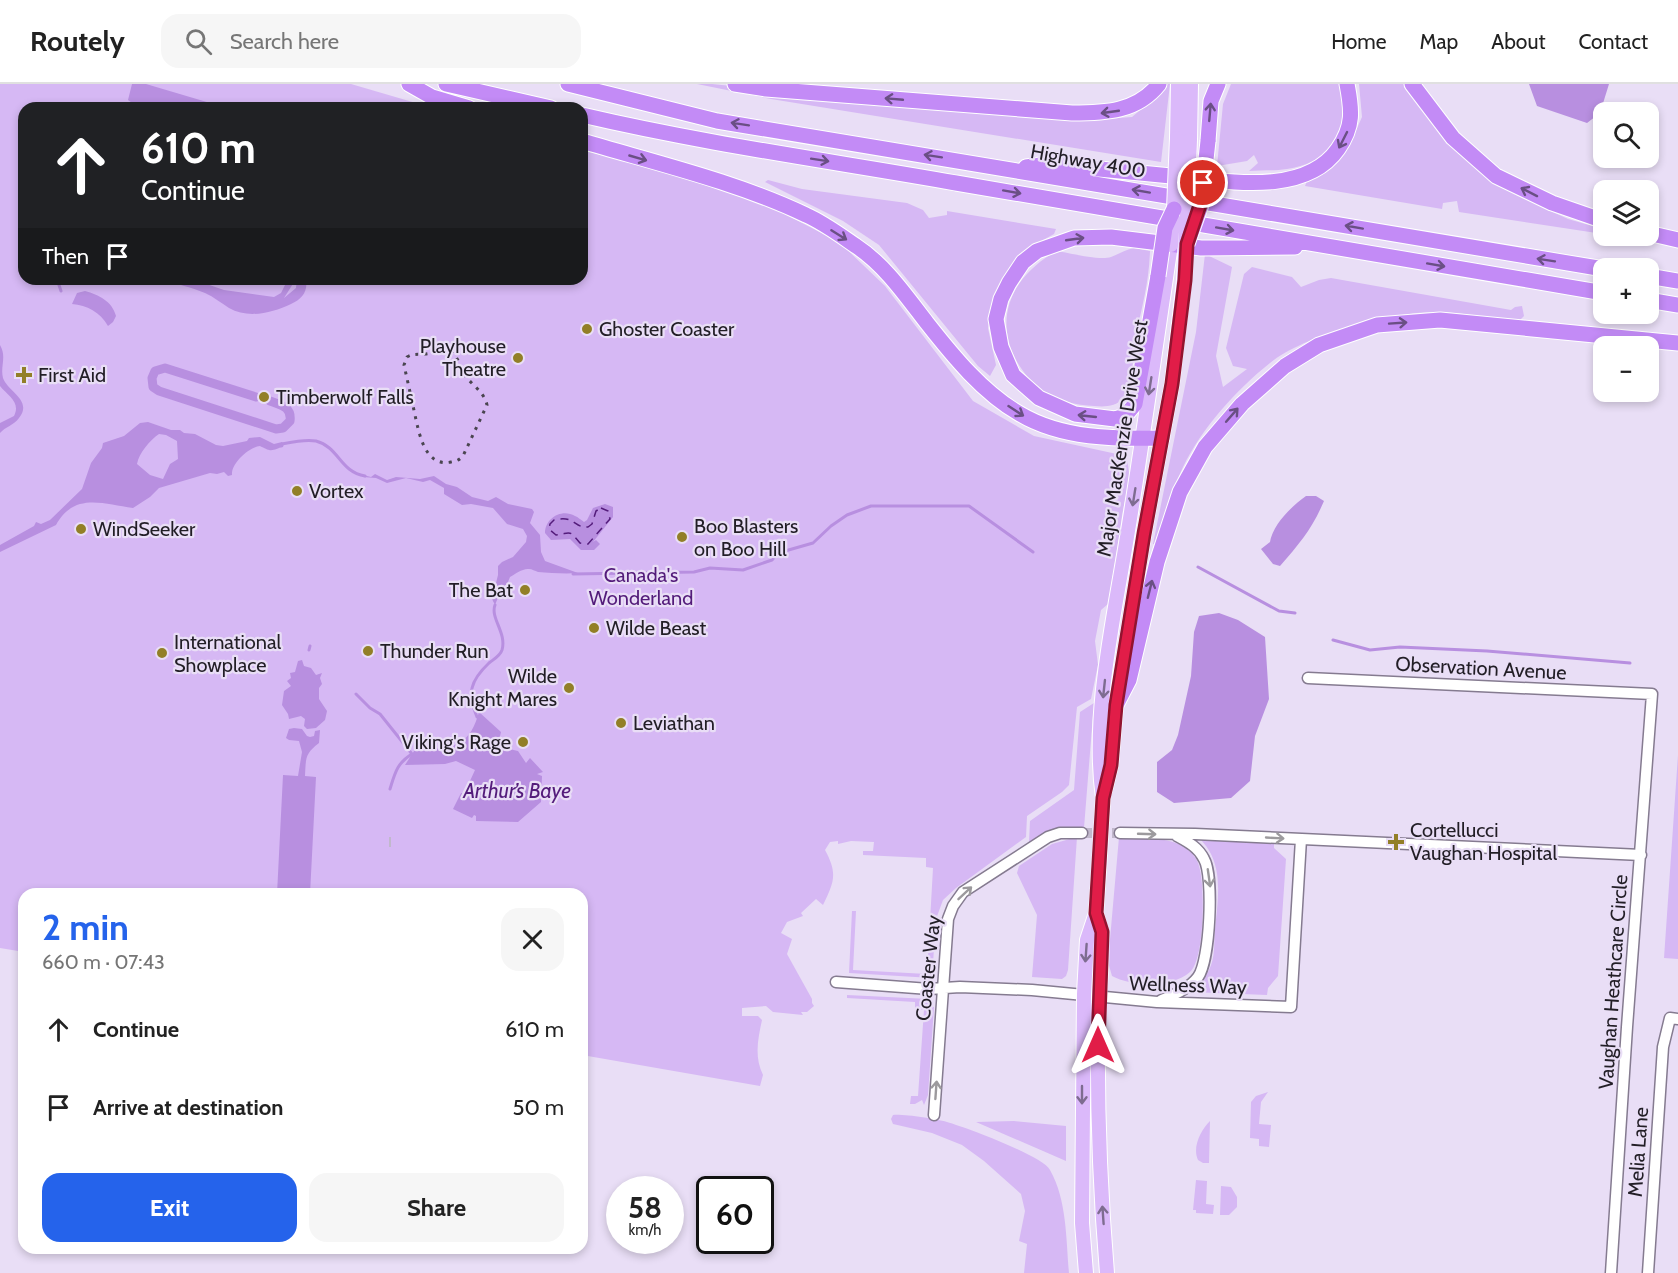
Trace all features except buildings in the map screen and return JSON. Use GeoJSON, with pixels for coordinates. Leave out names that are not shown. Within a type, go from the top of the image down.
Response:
{"type":"FeatureCollection","features":[{"type":"Feature","properties":{"kind":"highway"},"geometry":{"type":"LineString","coordinates":[[409,84],[432,97],[449,102]]}},
{"type":"Feature","properties":{"kind":"highway"},"geometry":{"type":"LineString","coordinates":[[446,84],[524,102]]}},
{"type":"Feature","properties":{"kind":"highway","name":"Highway 400"},"geometry":{"type":"LineString","coordinates":[[568,84],[717,121],[1593,267]]}},
{"type":"Feature","properties":{"kind":"highway"},"geometry":{"type":"LineString","coordinates":[[735,84],[766,89],[1081,113],[1124,109],[1144,99],[1159,84]]}},
{"type":"Feature","properties":{"kind":"highway"},"geometry":{"type":"LineString","coordinates":[[1179,245],[1200,205],[1211,101],[1218,84]]}},
{"type":"Feature","properties":{"kind":"highway"},"geometry":{"type":"LineString","coordinates":[[1011,169],[1048,164],[1233,182],[1291,179],[1315,170],[1331,159],[1346,138],[1352,110],[1347,84]]}},
{"type":"Feature","properties":{"kind":"highway"},"geometry":{"type":"LineString","coordinates":[[1412,84],[1453,138],[1496,176],[1552,203],[1593,217]]}},
{"type":"Feature","properties":{"kind":"highway"},"geometry":{"type":"LineString","coordinates":[[588,116],[762,152],[1593,291]]}},
{"type":"Feature","properties":{"kind":"highway"},"geometry":{"type":"LineString","coordinates":[[588,143],[723,184],[807,215],[859,248],[883,269],[970,374],[1020,415],[1058,430],[1084,435],[1162,438]]}},
{"type":"Feature","properties":{"kind":"highway"},"geometry":{"type":"LineString","coordinates":[[1174,209],[1165,228],[1158,276],[1135,404],[1125,416],[1115,419],[1075,414],[1039,399],[1013,375],[1001,347],[996,319],[1001,299],[1009,283],[1023,262],[1037,251],[1074,237],[1111,237],[1201,248],[1285,248],[1316,244]]}},
{"type":"Feature","properties":{"kind":"highway"},"geometry":{"type":"LineString","coordinates":[[1659,236],[1678,240]]}},
{"type":"Feature","properties":{"kind":"highway"},"geometry":{"type":"LineString","coordinates":[[1659,278],[1678,281]]}},
{"type":"Feature","properties":{"kind":"highway"},"geometry":{"type":"LineString","coordinates":[[1659,302],[1678,305]]}},
{"type":"Feature","properties":{"kind":"highway"},"geometry":{"type":"LineString","coordinates":[[1116,705],[1129,680],[1157,562],[1180,492],[1205,447],[1242,404],[1285,366],[1319,345],[1377,325],[1440,320],[1678,343]]}},
{"type":"Feature","properties":{"kind":"main road","name":"Major MacKenzie Drive West"},"geometry":{"type":"LineString","coordinates":[[1103,798],[1098,768],[1108,654],[1142,439],[1179,245],[1184,139],[1178,84]]}},
{"type":"Feature","properties":{"kind":"main road","name":"Major MacKenzie Drive West"},"geometry":{"type":"LineString","coordinates":[[1086,1273],[1082,1223],[1084,994],[1087,939],[1096,913],[1103,798],[1111,765],[1116,705],[1172,384],[1185,280],[1174,209],[1191,84]]}},
{"type":"Feature","properties":{"kind":"main road","name":"Major MacKenzie Drive West"},"geometry":{"type":"LineString","coordinates":[[1096,913],[1102,932],[1099,998],[1100,1138],[1107,1273]]}},
{"type":"Feature","properties":{"kind":"street","name":"Observation Avenue"},"geometry":{"type":"LineString","coordinates":[[1308,678],[1652,694]]}},
{"type":"Feature","properties":{"kind":"street","name":"Vaughan Heathcare Circle"},"geometry":{"type":"LineString","coordinates":[[1611,1273],[1652,694]]}},
{"type":"Feature","properties":{"kind":"street","name":"Coaster Way"},"geometry":{"type":"LineString","coordinates":[[934,1115],[945,987],[948,919],[953,906],[963,892],[1048,837],[1060,833],[1082,833]]}},
{"type":"Feature","properties":{"kind":"street"},"geometry":{"type":"LineString","coordinates":[[1120,833],[1195,834],[1641,855]]}},
{"type":"Feature","properties":{"kind":"street"},"geometry":{"type":"LineString","coordinates":[[1157,1002],[1184,990],[1199,976],[1206,958],[1210,879],[1205,860],[1194,845],[1175,835]]}},
{"type":"Feature","properties":{"kind":"street","name":"Wellness Way"},"geometry":{"type":"LineString","coordinates":[[836,982],[929,989],[945,987],[1084,994],[1099,998],[1157,1002],[1291,1007],[1301,839]]}},
{"type":"Feature","properties":{"kind":"street","name":"Melia Lane"},"geometry":{"type":"LineString","coordinates":[[1648,1273],[1663,1047],[1670,1018],[1678,1019]]}},
{"type":"Feature","properties":{"kind":"green space","name":"Canada's Wonderland"},"geometry":{"type":"Polygon","coordinates":[[[0,84],[351,84],[412,102],[18,102],[18,285],[588,285],[588,152],[679,176],[773,208],[839,242],[885,286],[973,401],[1034,436],[1126,456],[1129,473],[1128,486],[1108,604],[1101,610],[1095,641],[1098,665],[1091,699],[1077,707],[1069,785],[1027,816],[1026,837],[943,900],[936,919],[932,978],[849,973],[852,911],[856,911],[853,970],[927,974],[933,868],[926,867],[926,858],[863,855],[863,851],[873,851],[874,842],[851,841],[838,844],[838,841],[830,842],[825,850],[832,865],[833,878],[823,905],[816,899],[801,913],[803,916],[787,922],[781,933],[792,939],[787,954],[814,1006],[807,1012],[801,1012],[803,1015],[773,1012],[766,1006],[742,1008],[742,1016],[758,1016],[762,1020],[758,1048],[758,1061],[763,1075],[760,1086],[588,1056],[588,888],[18,888],[18,951],[0,948],[0,84]]]}},
{"type":"Feature","properties":{"kind":"green space"},"geometry":{"type":"Polygon","coordinates":[[[697,84],[1023,116],[1105,119],[1132,117],[1158,95],[1166,84],[1170,84],[1161,162],[771,99],[697,84]]]}},
{"type":"Feature","properties":{"kind":"green space"},"geometry":{"type":"Polygon","coordinates":[[[1231,84],[1340,84],[1343,115],[1335,140],[1317,159],[1287,169],[1249,171],[1258,163],[1254,155],[1247,161],[1217,166],[1223,104],[1231,84]]]}},
{"type":"Feature","properties":{"kind":"green space"},"geometry":{"type":"Polygon","coordinates":[[[1359,84],[1405,84],[1489,178],[1568,219],[1593,226],[1593,232],[1459,212],[1457,201],[1443,203],[1442,209],[1305,186],[1307,181],[1332,166],[1350,144],[1362,117],[1359,84]]]}},
{"type":"Feature","properties":{"kind":"green space"},"geometry":{"type":"Polygon","coordinates":[[[768,180],[802,189],[907,203],[923,210],[929,218],[947,215],[947,211],[1056,229],[1054,234],[1025,250],[998,287],[988,328],[996,365],[990,376],[978,366],[879,245],[843,221],[765,182],[768,180]]]}},
{"type":"Feature","properties":{"kind":"green space"},"geometry":{"type":"Polygon","coordinates":[[[1134,248],[1150,251],[1147,284],[1136,336],[1131,378],[1123,398],[1110,406],[1087,405],[1060,400],[1038,388],[1024,373],[1009,343],[1008,311],[1012,296],[1020,283],[1042,260],[1057,251],[1106,258],[1134,248]]]}},
{"type":"Feature","properties":{"kind":"green space"},"geometry":{"type":"Polygon","coordinates":[[[1205,254],[1232,267],[1216,356],[1223,387],[1247,369],[1233,366],[1226,348],[1244,274],[1252,267],[1292,277],[1301,287],[1331,278],[1511,310],[1522,306],[1524,316],[1520,320],[1433,312],[1393,316],[1348,327],[1304,343],[1285,353],[1245,385],[1221,410],[1200,438],[1175,486],[1157,545],[1153,544],[1196,332],[1205,254]]]}},
{"type":"Feature","properties":{"kind":"green space"},"geometry":{"type":"Polygon","coordinates":[[[1097,701],[1093,715],[1084,828],[1055,830],[1029,842],[1030,821],[1074,790],[1080,712],[1097,701]]]}},
{"type":"Feature","properties":{"kind":"green space"},"geometry":{"type":"Polygon","coordinates":[[[1678,755],[1678,959],[1664,958],[1678,755]]]}},
{"type":"Feature","properties":{"kind":"green space"},"geometry":{"type":"Polygon","coordinates":[[[1077,837],[1068,970],[1062,979],[1032,977],[1037,915],[1017,873],[1019,866],[1052,844],[1077,837]]]}},
{"type":"Feature","properties":{"kind":"green space"},"geometry":{"type":"Polygon","coordinates":[[[1119,837],[1154,839],[1179,844],[1188,849],[1199,866],[1202,921],[1199,953],[1190,972],[1173,981],[1141,984],[1112,976],[1108,962],[1119,837]]]}},
{"type":"Feature","properties":{"kind":"green space"},"geometry":{"type":"Polygon","coordinates":[[[1199,838],[1274,841],[1274,848],[1286,859],[1278,976],[1268,988],[1267,995],[1191,992],[1201,982],[1211,966],[1218,893],[1213,858],[1199,838]]]}},
{"type":"Feature","properties":{"kind":"green space"},"geometry":{"type":"Polygon","coordinates":[[[847,995],[929,999],[930,1006],[934,1007],[928,1095],[924,1105],[922,1100],[910,1104],[911,1096],[918,1096],[924,1010],[915,1009],[915,1002],[847,998],[847,995]]]}},
{"type":"Feature","properties":{"kind":"green space"},"geometry":{"type":"Polygon","coordinates":[[[1268,1092],[1261,1102],[1259,1124],[1271,1125],[1269,1147],[1259,1146],[1259,1139],[1250,1138],[1251,1102],[1256,1096],[1268,1092]]]}},
{"type":"Feature","properties":{"kind":"green space"},"geometry":{"type":"Polygon","coordinates":[[[893,1115],[947,1122],[1003,1143],[1044,1164],[1056,1182],[1063,1207],[1069,1273],[1024,1273],[1027,1244],[1019,1241],[1025,1211],[1021,1194],[962,1145],[932,1133],[893,1124],[891,1119],[893,1115]]]}},
{"type":"Feature","properties":{"kind":"green space"},"geometry":{"type":"Polygon","coordinates":[[[1014,1121],[1066,1126],[1066,1161],[976,1122],[1014,1121]]]}},
{"type":"Feature","properties":{"kind":"green space"},"geometry":{"type":"Polygon","coordinates":[[[1210,1121],[1209,1163],[1203,1163],[1196,1155],[1197,1144],[1203,1129],[1210,1121]]]}},
{"type":"Feature","properties":{"kind":"green space"},"geometry":{"type":"Polygon","coordinates":[[[1196,1180],[1207,1181],[1206,1204],[1214,1205],[1213,1214],[1196,1213],[1196,1210],[1193,1210],[1196,1180]]]}},
{"type":"Feature","properties":{"kind":"green space"},"geometry":{"type":"Polygon","coordinates":[[[1221,1186],[1231,1187],[1237,1197],[1237,1207],[1229,1215],[1220,1215],[1221,1186]]]}},
{"type":"Feature","properties":{"kind":"water"},"geometry":{"type":"Polygon","coordinates":[[[132,84],[146,84],[207,102],[131,102],[128,100],[132,84]]]}},
{"type":"Feature","properties":{"kind":"water"},"geometry":{"type":"Polygon","coordinates":[[[1529,84],[1609,84],[1603,102],[1593,102],[1593,118],[1587,123],[1537,106],[1529,84]]]}},
{"type":"Feature","properties":{"kind":"water"},"geometry":{"type":"Polygon","coordinates":[[[181,285],[209,285],[224,290],[274,297],[281,293],[285,285],[292,285],[284,298],[296,288],[296,285],[306,285],[303,294],[295,302],[276,310],[252,314],[229,308],[194,289],[181,285]]]}},
{"type":"Feature","properties":{"kind":"water"},"geometry":{"type":"Polygon","coordinates":[[[85,291],[100,297],[111,306],[116,316],[108,326],[93,310],[72,304],[77,293],[85,291]]]}},
{"type":"Feature","properties":{"kind":"water"},"geometry":{"type":"Polygon","coordinates":[[[0,345],[3,354],[3,378],[21,401],[23,412],[17,420],[0,433],[0,423],[14,416],[16,407],[13,400],[0,386],[0,345]]]}},
{"type":"Feature","properties":{"kind":"water"},"geometry":{"type":"Polygon","coordinates":[[[148,422],[171,430],[195,434],[216,445],[223,446],[260,437],[274,444],[282,442],[284,444],[283,447],[272,450],[260,446],[246,452],[234,466],[232,475],[228,476],[224,472],[210,473],[159,488],[133,508],[100,503],[80,504],[63,515],[56,525],[0,552],[0,545],[34,526],[36,522],[41,524],[50,520],[82,489],[91,463],[103,443],[124,436],[140,423],[148,422]],[[159,434],[152,440],[142,451],[137,464],[150,475],[163,479],[170,464],[178,459],[177,441],[159,434]]]}},
{"type":"Feature","properties":{"kind":"water"},"geometry":{"type":"Polygon","coordinates":[[[375,474],[387,480],[396,477],[420,479],[434,476],[472,497],[488,501],[496,497],[508,504],[532,509],[534,512],[530,523],[540,535],[541,552],[545,561],[578,573],[522,570],[510,577],[495,605],[492,599],[498,566],[513,557],[526,542],[527,536],[523,529],[507,524],[493,508],[471,504],[462,505],[444,494],[444,488],[430,480],[423,482],[406,478],[387,483],[376,478],[363,477],[363,475],[371,477],[375,474]]]}},
{"type":"Feature","properties":{"kind":"water"},"geometry":{"type":"Polygon","coordinates":[[[1306,496],[1316,496],[1324,501],[1310,528],[1294,550],[1280,566],[1273,564],[1261,549],[1270,542],[1284,516],[1306,496]]]}},
{"type":"Feature","properties":{"kind":"water"},"geometry":{"type":"Polygon","coordinates":[[[605,504],[613,507],[613,517],[593,542],[596,540],[600,544],[594,550],[581,550],[570,539],[551,540],[545,533],[548,523],[555,516],[570,514],[584,522],[593,508],[605,504]]]}},
{"type":"Feature","properties":{"kind":"water"},"geometry":{"type":"Polygon","coordinates":[[[1219,613],[1238,620],[1265,637],[1269,699],[1255,736],[1250,781],[1231,798],[1174,803],[1157,792],[1157,762],[1172,750],[1178,735],[1191,676],[1194,632],[1199,616],[1219,613]]]}},
{"type":"Feature","properties":{"kind":"water"},"geometry":{"type":"Polygon","coordinates":[[[302,660],[304,666],[311,668],[316,675],[322,673],[319,699],[327,711],[325,720],[316,728],[307,729],[304,726],[305,719],[301,716],[289,719],[282,705],[284,691],[291,686],[287,681],[291,678],[290,673],[295,672],[298,661],[302,660]]]}},
{"type":"Feature","properties":{"kind":"water","name":"Arthur’s Baye"},"geometry":{"type":"Polygon","coordinates":[[[479,712],[501,732],[498,745],[500,747],[518,751],[526,763],[530,758],[543,772],[537,774],[542,776],[541,802],[518,822],[476,821],[476,816],[472,818],[453,809],[461,793],[464,794],[475,770],[456,761],[445,764],[405,765],[416,748],[448,747],[463,740],[470,734],[479,712]]]}},
{"type":"Feature","properties":{"kind":"water"},"geometry":{"type":"Polygon","coordinates":[[[289,729],[302,729],[310,737],[314,736],[315,731],[320,730],[319,743],[309,753],[305,770],[305,776],[316,777],[310,888],[277,888],[283,775],[298,776],[302,752],[299,741],[286,738],[289,729]]]}},
{"type":"Feature","properties":{"kind":"waterway"},"geometry":{"type":"LineString","coordinates":[[59,285],[61,291]]}},
{"type":"Feature","properties":{"kind":"waterway"},"geometry":{"type":"LineString","coordinates":[[256,397],[165,368],[155,371],[152,378],[153,387],[159,391],[276,429],[283,428],[290,421],[289,413],[285,407],[270,401]]}},
{"type":"Feature","properties":{"kind":"waterway"},"geometry":{"type":"LineString","coordinates":[[282,444],[303,441],[316,441],[324,444],[350,470],[365,476]]}},
{"type":"Feature","properties":{"kind":"waterway"},"geometry":{"type":"LineString","coordinates":[[573,574],[694,572],[710,568],[743,570],[772,560],[778,553],[813,543],[847,515],[871,506],[969,506],[1033,552]]}},
{"type":"Feature","properties":{"kind":"waterway"},"geometry":{"type":"LineString","coordinates":[[1198,567],[1279,611],[1295,613]]}},
{"type":"Feature","properties":{"kind":"waterway"},"geometry":{"type":"LineString","coordinates":[[477,717],[471,694],[474,682],[489,663],[498,656],[503,644],[495,615],[495,605]]}},
{"type":"Feature","properties":{"kind":"waterway"},"geometry":{"type":"LineString","coordinates":[[1333,640],[1370,650],[1400,647],[1487,651],[1630,663]]}},
{"type":"Feature","properties":{"kind":"waterway"},"geometry":{"type":"LineString","coordinates":[[309,650],[310,646]]}},
{"type":"Feature","properties":{"kind":"waterway"},"geometry":{"type":"LineString","coordinates":[[356,694],[380,714],[412,754],[400,765],[390,789]]}},
{"type":"Feature","properties":{"kind":"ferry route"},"geometry":{"type":"LineString","coordinates":[[601,508],[608,511],[610,519],[588,544],[580,543],[570,533],[556,535],[549,529],[554,520],[561,519],[588,527],[592,524],[596,511],[601,508]]}},
{"type":"Feature","properties":{"kind":"tunnel"},"geometry":{"type":"LineString","coordinates":[[1082,833],[1120,833]]}},
{"type":"Feature","properties":{"kind":"railway"},"geometry":{"type":"LineString","coordinates":[[410,392],[404,365],[407,357],[446,350],[457,359],[464,374],[482,394],[487,405],[463,456],[451,462],[434,459],[428,452],[423,444],[413,406]]}},
{"type":"Feature","properties":{"kind":"place","name":"Ghoster Coaster"},"geometry":{"type":"Point","coordinates":[587,329]}},
{"type":"Feature","properties":{"kind":"place","name":"Playhouse Theatre"},"geometry":{"type":"Point","coordinates":[518,358]}},
{"type":"Feature","properties":{"kind":"place","name":"First Aid"},"geometry":{"type":"Point","coordinates":[24,375]}},
{"type":"Feature","properties":{"kind":"place","name":"Timberwolf Falls"},"geometry":{"type":"Point","coordinates":[264,397]}},
{"type":"Feature","properties":{"kind":"place","name":"Vortex"},"geometry":{"type":"Point","coordinates":[297,491]}},
{"type":"Feature","properties":{"kind":"place","name":"WindSeeker"},"geometry":{"type":"Point","coordinates":[81,529]}},
{"type":"Feature","properties":{"kind":"place","name":"Boo Blasters on Boo Hill"},"geometry":{"type":"Point","coordinates":[682,537]}},
{"type":"Feature","properties":{"kind":"place","name":"The Bat"},"geometry":{"type":"Point","coordinates":[525,590]}},
{"type":"Feature","properties":{"kind":"place","name":"Wilde Beast"},"geometry":{"type":"Point","coordinates":[594,628]}},
{"type":"Feature","properties":{"kind":"place","name":"Thunder Run"},"geometry":{"type":"Point","coordinates":[368,651]}},
{"type":"Feature","properties":{"kind":"place","name":"International Showplace"},"geometry":{"type":"Point","coordinates":[162,653]}},
{"type":"Feature","properties":{"kind":"place","name":"Wilde Knight Mares"},"geometry":{"type":"Point","coordinates":[569,688]}},
{"type":"Feature","properties":{"kind":"place","name":"Leviathan"},"geometry":{"type":"Point","coordinates":[621,723]}},
{"type":"Feature","properties":{"kind":"place","name":"Viking's Rage"},"geometry":{"type":"Point","coordinates":[523,742]}},
{"type":"Feature","properties":{"kind":"place","name":"Cortellucci Vaughan Hospital"},"geometry":{"type":"Point","coordinates":[1396,842]}},
{"type":"Feature","properties":{"kind":"route"},"geometry":{"type":"LineString","coordinates":[[1098,1045],[1102,932],[1096,913],[1103,798],[1111,765],[1116,705],[1144,534],[1172,384],[1185,280],[1187,244],[1200,205],[1203,183]]}}]}
